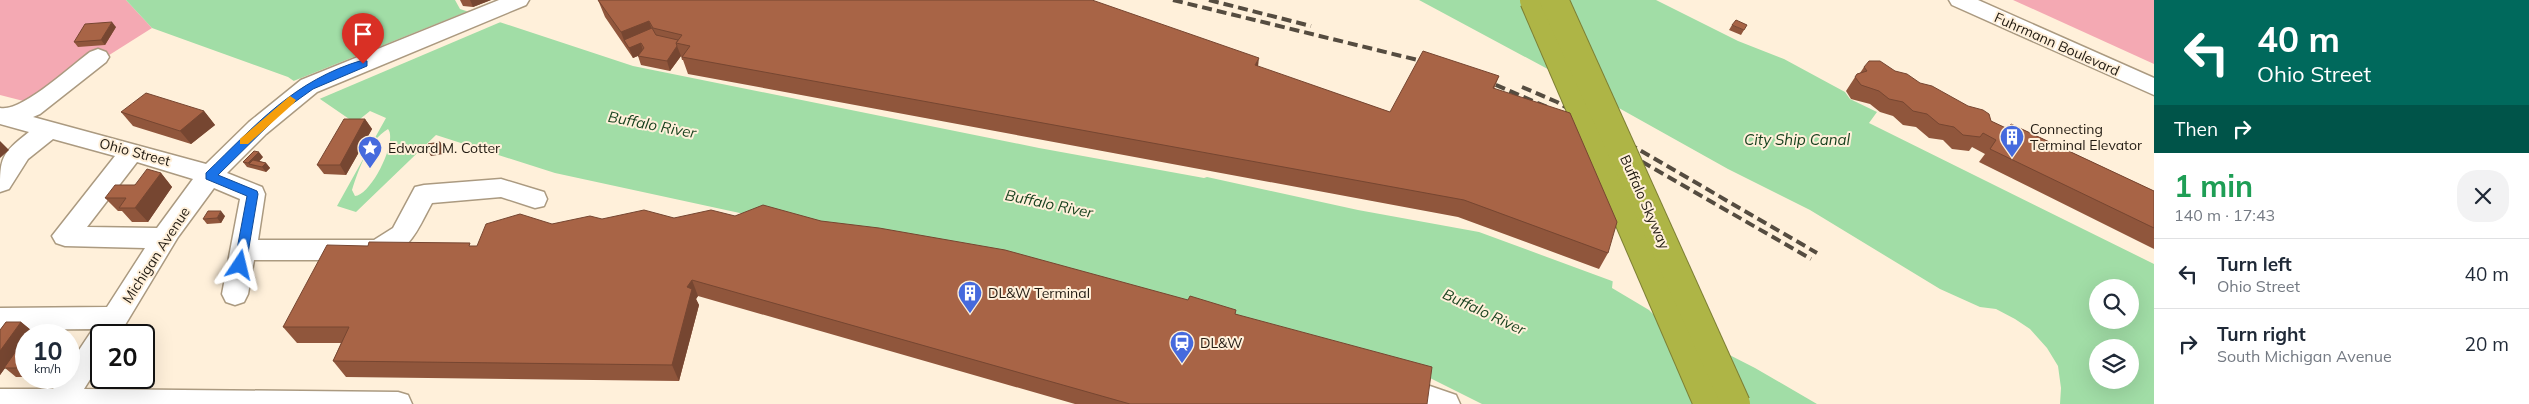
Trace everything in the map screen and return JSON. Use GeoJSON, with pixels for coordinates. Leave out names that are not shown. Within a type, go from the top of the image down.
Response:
{"type":"FeatureCollection","features":[{"type":"Feature","properties":{"kind":"highway","name":"Buffalo Skyway"},"geometry":{"type":"LineString","coordinates":[[1534,0],[1708,404]]}},
{"type":"Feature","properties":{"kind":"highway","name":"Buffalo Skyway"},"geometry":{"type":"LineString","coordinates":[[1554,0],[1736,404]]}},
{"type":"Feature","properties":{"kind":"street","name":"Fuhrmann Boulevard"},"geometry":{"type":"LineString","coordinates":[[1960,0],[2154,87]]}},
{"type":"Feature","properties":{"kind":"street","name":"Michigan Avenue"},"geometry":{"type":"LineString","coordinates":[[111,324],[166,238],[210,176],[281,106],[309,86],[514,2]]}},
{"type":"Feature","properties":{"kind":"street"},"geometry":{"type":"LineString","coordinates":[[4,117],[32,108],[98,57]]}},
{"type":"Feature","properties":{"kind":"street","name":"Ohio Street"},"geometry":{"type":"LineString","coordinates":[[4,117],[186,166],[253,194],[243,250]]}},
{"type":"Feature","properties":{"kind":"street"},"geometry":{"type":"LineString","coordinates":[[0,184],[19,153],[49,129]]}},
{"type":"Feature","properties":{"kind":"street"},"geometry":{"type":"LineString","coordinates":[[132,151],[65,236],[166,238]]}},
{"type":"Feature","properties":{"kind":"street"},"geometry":{"type":"LineString","coordinates":[[235,294],[243,250],[379,250],[402,235],[424,194],[501,188],[535,199]]}},
{"type":"Feature","properties":{"kind":"street"},"geometry":{"type":"LineString","coordinates":[[0,319],[90,329]]}},
{"type":"Feature","properties":{"kind":"street","name":"Michigan Avenue"},"geometry":{"type":"LineString","coordinates":[[60,403],[90,357]]}},
{"type":"Feature","properties":{"kind":"street"},"geometry":{"type":"LineString","coordinates":[[0,402],[398,404]]}},
{"type":"Feature","properties":{"kind":"shaded area"},"geometry":{"type":"Polygon","coordinates":[[[0,0],[126,0],[152,28],[95,64],[43,106],[0,95],[0,0]]]}},
{"type":"Feature","properties":{"kind":"shaded area"},"geometry":{"type":"Polygon","coordinates":[[[2013,0],[2154,0],[2154,64],[2013,0]]]}},
{"type":"Feature","properties":{"kind":"water","name":"Buffalo River"},"geometry":{"type":"Polygon","coordinates":[[[126,0],[455,0],[460,9],[633,66],[1039,148],[1207,177],[1358,210],[1479,232],[1612,281],[1851,404],[1482,404],[1424,375],[791,224],[555,173],[436,135],[356,212],[337,206],[386,118],[370,111],[355,123],[288,77],[152,28],[126,0]],[[388,129],[381,134],[370,148],[361,165],[352,190],[355,196],[368,187],[375,178],[386,155],[390,135],[388,129]]]}},
{"type":"Feature","properties":{"kind":"water","name":"City Ship Canal"},"geometry":{"type":"Polygon","coordinates":[[[1419,0],[1656,0],[1738,41],[1784,59],[1845,92],[1850,99],[1877,112],[1869,123],[2154,264],[2154,404],[2037,404],[2043,377],[2027,349],[1699,157],[1553,79],[1557,74],[1419,0]]]}},
{"type":"Feature","properties":{"kind":"pier"},"geometry":{"type":"Polygon","coordinates":[[[471,10],[503,21],[317,100],[291,82],[471,10]]]}},
{"type":"Feature","properties":{"kind":"pier"},"geometry":{"type":"Polygon","coordinates":[[[1558,74],[1728,169],[1810,210],[1940,289],[1980,307],[1996,309],[2015,319],[2030,329],[2047,348],[2058,366],[2061,388],[2060,404],[2035,404],[2040,378],[2025,351],[1698,160],[1552,82],[1558,74]]]}},
{"type":"Feature","properties":{"kind":"pier"},"geometry":{"type":"Polygon","coordinates":[[[1613,279],[1854,404],[1817,404],[1755,368],[1657,318],[1649,310],[1612,288],[1613,279]]]}},
{"type":"Feature","properties":{"kind":"building"},"geometry":{"type":"Polygon","coordinates":[[[598,0],[1092,0],[1259,58],[1255,65],[1390,112],[1423,51],[1499,76],[1493,88],[1570,113],[1617,222],[1608,253],[1464,200],[682,57],[690,46],[676,43],[682,35],[653,28],[649,21],[621,32],[598,0]]]}},
{"type":"Feature","properties":{"kind":"building"},"geometry":{"type":"Polygon","coordinates":[[[1736,20],[1747,25],[1744,30],[1732,25],[1736,20]]]}},
{"type":"Feature","properties":{"kind":"building"},"geometry":{"type":"Polygon","coordinates":[[[112,22],[101,40],[74,42],[85,24],[112,22]]]}},
{"type":"Feature","properties":{"kind":"building"},"geometry":{"type":"Polygon","coordinates":[[[652,28],[656,35],[678,40],[677,46],[667,61],[638,56],[644,48],[641,43],[629,48],[624,40],[652,28]]]}},
{"type":"Feature","properties":{"kind":"building"},"geometry":{"type":"Polygon","coordinates":[[[1869,61],[1880,61],[1895,71],[1907,74],[1920,83],[1932,86],[1968,106],[1983,110],[1989,114],[1991,121],[2008,129],[2011,124],[2154,191],[2154,228],[1990,149],[1996,140],[1983,133],[1980,137],[1963,135],[1954,127],[1939,124],[1927,114],[1913,111],[1903,102],[1889,99],[1879,91],[1861,85],[1855,77],[1857,74],[1867,71],[1864,67],[1869,61]]]}},
{"type":"Feature","properties":{"kind":"building"},"geometry":{"type":"Polygon","coordinates":[[[146,93],[204,111],[180,131],[121,112],[146,93]]]}},
{"type":"Feature","properties":{"kind":"building"},"geometry":{"type":"Polygon","coordinates":[[[344,119],[365,119],[340,165],[317,165],[344,119]]]}},
{"type":"Feature","properties":{"kind":"building"},"geometry":{"type":"Polygon","coordinates":[[[440,142],[440,149],[428,151],[428,144],[440,142]]]}},
{"type":"Feature","properties":{"kind":"building"},"geometry":{"type":"Polygon","coordinates":[[[254,151],[259,152],[248,163],[243,162],[254,151]]]}},
{"type":"Feature","properties":{"kind":"building"},"geometry":{"type":"Polygon","coordinates":[[[253,160],[266,163],[262,167],[249,164],[253,160]]]}},
{"type":"Feature","properties":{"kind":"building"},"geometry":{"type":"Polygon","coordinates":[[[147,169],[161,173],[135,208],[119,208],[126,198],[105,198],[115,185],[135,185],[147,169]]]}},
{"type":"Feature","properties":{"kind":"building","name":"DL&W Terminal"},"geometry":{"type":"Polygon","coordinates":[[[763,205],[821,221],[879,228],[1005,250],[1188,300],[1190,296],[1236,310],[1235,314],[1432,367],[1427,404],[1130,404],[692,280],[687,287],[692,289],[672,365],[333,361],[349,327],[283,327],[327,245],[368,246],[369,242],[470,243],[469,246],[477,246],[486,224],[520,214],[552,224],[590,216],[602,219],[644,210],[674,218],[711,210],[735,216],[763,205]]]}},
{"type":"Feature","properties":{"kind":"building"},"geometry":{"type":"Polygon","coordinates":[[[208,211],[221,211],[217,218],[203,219],[208,211]]]}},
{"type":"Feature","properties":{"kind":"building"},"geometry":{"type":"Polygon","coordinates":[[[6,322],[21,322],[15,324],[15,330],[0,351],[0,330],[6,322]]]}},
{"type":"Feature","properties":{"kind":"building"},"geometry":{"type":"Polygon","coordinates":[[[15,352],[15,368],[4,368],[15,352]]]}},
{"type":"Feature","properties":{"kind":"railway"},"geometry":{"type":"LineString","coordinates":[[1173,0],[1430,63]]}},
{"type":"Feature","properties":{"kind":"railway"},"geometry":{"type":"LineString","coordinates":[[1209,0],[1311,26]]}},
{"type":"Feature","properties":{"kind":"railway"},"geometry":{"type":"LineString","coordinates":[[1482,79],[1547,107],[1811,259]]}},
{"type":"Feature","properties":{"kind":"railway"},"geometry":{"type":"LineString","coordinates":[[1522,87],[1557,102],[1817,253]]}},
{"type":"Feature","properties":{"kind":"slow traffic"},"geometry":{"type":"LineString","coordinates":[[244,142],[281,106],[290,100]]}},
{"type":"Feature","properties":{"kind":"place","name":"Connecting Terminal Elevator"},"geometry":{"type":"Point","coordinates":[2012,158]}},
{"type":"Feature","properties":{"kind":"place","name":"Edward M. Cotter"},"geometry":{"type":"Point","coordinates":[370,169]}},
{"type":"Feature","properties":{"kind":"place","name":"DL&W Terminal"},"geometry":{"type":"Point","coordinates":[970,314]}},
{"type":"Feature","properties":{"kind":"place","name":"DL&W"},"geometry":{"type":"Point","coordinates":[1182,364]}},
{"type":"Feature","properties":{"kind":"route"},"geometry":{"type":"LineString","coordinates":[[240,265],[253,194],[210,176],[281,106],[309,86],[363,64]]}}]}
